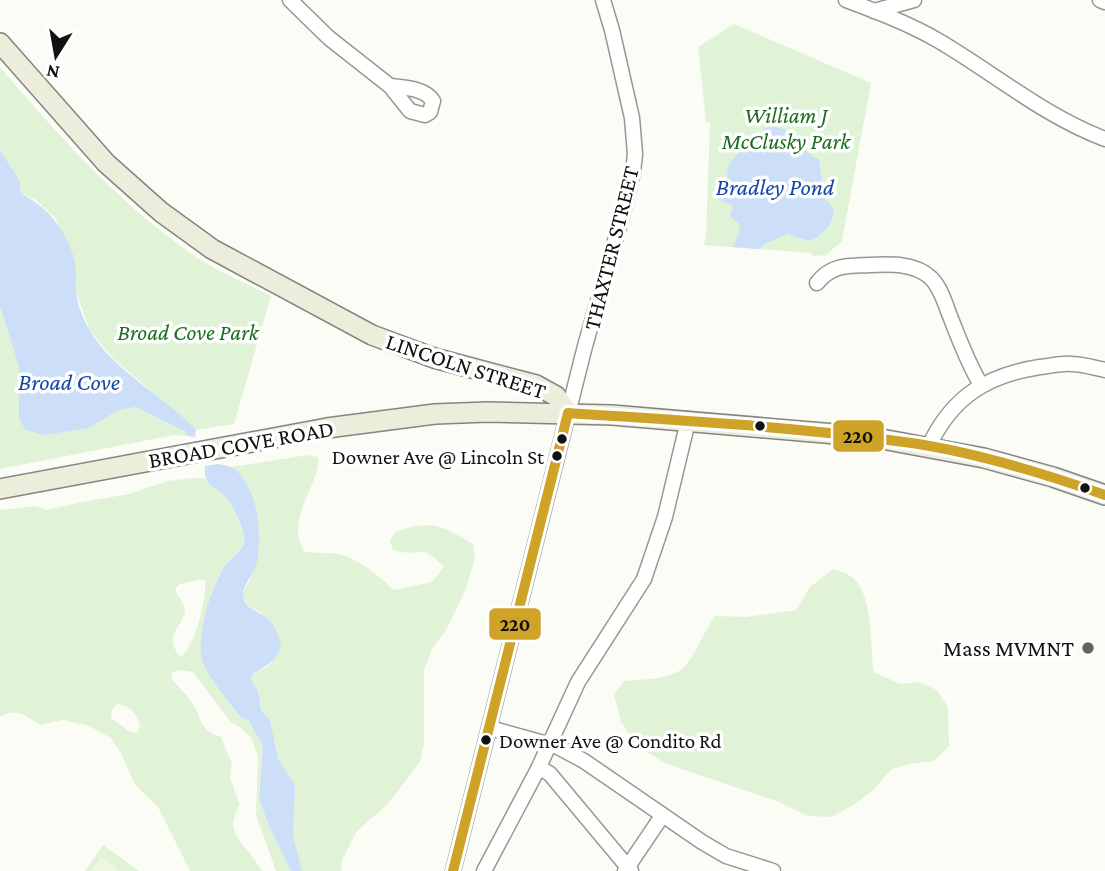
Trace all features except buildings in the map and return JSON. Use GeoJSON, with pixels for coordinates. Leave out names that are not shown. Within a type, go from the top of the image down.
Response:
{"type":"FeatureCollection","features":[{"type":"Feature","properties":{"kind":"main road","name":"LINCOLN STREET"},"geometry":{"type":"LineString","coordinates":[[0,43],[106,163],[161,212],[212,249],[372,335],[409,350],[536,384],[556,396],[568,413],[871,437],[929,446],[1042,474],[1105,495]]}},
{"type":"Feature","properties":{"kind":"main road","name":"BROAD COVE ROAD"},"geometry":{"type":"LineString","coordinates":[[0,489],[387,419],[487,412],[568,413]]}},
{"type":"Feature","properties":{"kind":"street"},"geometry":{"type":"LineString","coordinates":[[290,0],[328,38],[390,86]]}},
{"type":"Feature","properties":{"kind":"street","name":"THAXTER STREET"},"geometry":{"type":"LineString","coordinates":[[453,871],[568,413],[621,220],[635,154],[632,118],[603,0]]}},
{"type":"Feature","properties":{"kind":"street"},"geometry":{"type":"LineString","coordinates":[[846,0],[936,39],[1058,118],[1105,139]]}},
{"type":"Feature","properties":{"kind":"street"},"geometry":{"type":"LineString","coordinates":[[874,11],[914,0]]}},
{"type":"Feature","properties":{"kind":"street"},"geometry":{"type":"LineString","coordinates":[[1100,0],[1105,2]]}},
{"type":"Feature","properties":{"kind":"street"},"geometry":{"type":"LineString","coordinates":[[817,283],[837,267],[899,265],[923,272],[940,290],[973,372],[981,385]]}},
{"type":"Feature","properties":{"kind":"street"},"geometry":{"type":"LineString","coordinates":[[929,446],[949,412],[981,385],[1025,369],[1071,363],[1105,369]]}},
{"type":"Feature","properties":{"kind":"street"},"geometry":{"type":"LineString","coordinates":[[484,871],[583,672],[636,594],[650,565],[665,517],[688,421]]}},
{"type":"Feature","properties":{"kind":"street"},"geometry":{"type":"LineString","coordinates":[[490,728],[549,743],[584,761],[662,816],[726,856],[773,871]]}},
{"type":"Feature","properties":{"kind":"street"},"geometry":{"type":"LineString","coordinates":[[538,767],[550,774],[628,870],[662,816]]}},
{"type":"Feature","properties":{"kind":"green space","name":"William J McClusky Park"},"geometry":{"type":"Polygon","coordinates":[[[734,24],[871,83],[842,241],[826,255],[812,256],[812,253],[704,245],[710,123],[706,122],[698,47],[734,24]]]}},
{"type":"Feature","properties":{"kind":"green space","name":"Broad Cove Park"},"geometry":{"type":"Polygon","coordinates":[[[0,67],[68,144],[141,215],[204,262],[271,296],[234,424],[196,430],[114,359],[90,331],[76,293],[74,258],[56,219],[36,200],[21,194],[20,181],[0,150],[0,67]]]}},
{"type":"Feature","properties":{"kind":"green space","name":"Broad Cove Park"},"geometry":{"type":"Polygon","coordinates":[[[0,306],[19,367],[19,419],[45,435],[89,428],[119,410],[136,407],[186,432],[188,436],[174,435],[0,469],[0,306]]]}},
{"type":"Feature","properties":{"kind":"green space"},"geometry":{"type":"Polygon","coordinates":[[[308,455],[318,457],[314,479],[300,514],[298,527],[304,551],[338,554],[354,560],[394,590],[432,582],[444,567],[424,552],[393,550],[390,541],[395,532],[418,526],[436,526],[473,544],[475,559],[465,591],[446,630],[432,649],[424,670],[424,744],[420,762],[387,805],[357,831],[342,860],[341,871],[302,871],[293,835],[295,785],[278,759],[270,720],[261,710],[258,691],[251,679],[253,674],[272,662],[261,613],[250,607],[243,598],[255,569],[239,473],[231,467],[308,455]]]}},
{"type":"Feature","properties":{"kind":"green space"},"geometry":{"type":"Polygon","coordinates":[[[204,478],[231,503],[243,534],[242,546],[220,574],[213,589],[208,610],[204,664],[239,717],[248,720],[263,746],[259,798],[268,824],[291,871],[276,871],[256,815],[258,756],[251,738],[230,721],[193,672],[179,670],[172,673],[171,678],[186,694],[204,726],[221,737],[232,764],[230,778],[240,805],[234,819],[234,830],[263,871],[190,871],[158,807],[135,785],[111,738],[89,726],[63,720],[40,725],[16,713],[0,717],[0,510],[35,506],[47,510],[129,494],[168,481],[204,478]],[[205,579],[180,584],[175,589],[185,610],[173,637],[175,650],[181,657],[191,642],[199,620],[205,579]],[[117,704],[111,711],[111,718],[129,731],[137,733],[140,725],[134,713],[126,706],[117,704]]]}},
{"type":"Feature","properties":{"kind":"green space"},"geometry":{"type":"Polygon","coordinates":[[[833,569],[849,575],[863,593],[869,619],[874,672],[900,684],[919,682],[937,690],[948,707],[949,746],[934,761],[892,769],[872,791],[831,817],[808,816],[779,802],[667,764],[638,747],[621,722],[614,694],[624,681],[663,677],[683,668],[715,616],[745,617],[796,610],[810,587],[833,569]]]}},
{"type":"Feature","properties":{"kind":"green space"},"geometry":{"type":"Polygon","coordinates":[[[103,845],[139,871],[85,871],[103,845]]]}},
{"type":"Feature","properties":{"kind":"green space"},"geometry":{"type":"Polygon","coordinates":[[[101,857],[117,868],[115,871],[91,871],[101,857]]]}},
{"type":"Feature","properties":{"kind":"water","name":"Bradley Pond"},"geometry":{"type":"Polygon","coordinates":[[[773,126],[786,130],[805,151],[819,160],[824,197],[833,208],[832,219],[819,236],[809,241],[788,234],[764,244],[760,249],[733,247],[740,230],[738,223],[730,216],[733,206],[713,197],[713,192],[727,182],[728,165],[736,155],[755,144],[763,129],[773,126]]]}},
{"type":"Feature","properties":{"kind":"water","name":"Broad Cove"},"geometry":{"type":"Polygon","coordinates":[[[0,150],[20,181],[21,194],[47,212],[66,238],[75,262],[77,300],[90,331],[100,346],[196,430],[195,437],[188,436],[186,432],[136,407],[119,410],[89,428],[45,435],[26,430],[19,419],[19,367],[0,306],[0,150]]]}},
{"type":"Feature","properties":{"kind":"water"},"geometry":{"type":"Polygon","coordinates":[[[218,464],[234,469],[245,481],[258,517],[256,566],[244,588],[243,596],[250,607],[272,624],[281,646],[274,660],[253,674],[251,679],[258,691],[261,710],[270,720],[278,759],[295,785],[293,835],[302,871],[291,871],[268,824],[259,798],[263,746],[248,720],[240,717],[203,663],[202,628],[213,589],[223,569],[239,551],[244,538],[230,503],[206,479],[205,466],[218,464]]]}},
{"type":"Feature","properties":{"kind":"transit line","name":"220"},"geometry":{"type":"LineString","coordinates":[[453,871],[568,413],[778,428],[904,442],[1006,463],[1105,495]]}},
{"type":"Feature","properties":{"kind":"place","name":"Downer Ave @ Lincoln St"},"geometry":{"type":"Point","coordinates":[557,456]}},
{"type":"Feature","properties":{"kind":"place","name":"Mass MVMNT"},"geometry":{"type":"Point","coordinates":[1088,648]}},
{"type":"Feature","properties":{"kind":"place","name":"Downer Ave @ Condito Rd"},"geometry":{"type":"Point","coordinates":[486,740]}}]}
